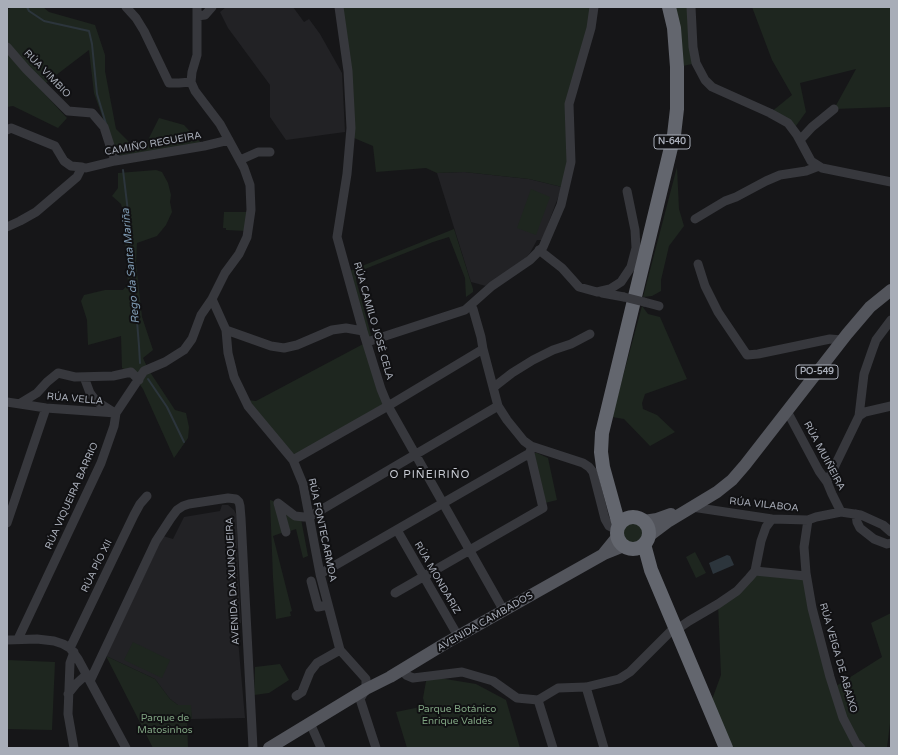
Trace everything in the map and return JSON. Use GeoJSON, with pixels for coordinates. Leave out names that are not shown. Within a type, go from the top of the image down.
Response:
{"type":"FeatureCollection","features":[{"type":"Feature","properties":{"kind":"highway","name":"N-640"},"geometry":{"type":"LineString","coordinates":[[607,485],[619,504],[648,529],[629,538],[607,485],[601,452],[602,433],[674,135],[677,103],[677,67],[674,28],[668,7]]}},
{"type":"Feature","properties":{"kind":"highway"},"geometry":{"type":"LineString","coordinates":[[638,519],[624,519],[629,538],[651,570],[726,748]]}},
{"type":"Feature","properties":{"kind":"main road","name":"PO-549"},"geometry":{"type":"LineString","coordinates":[[629,538],[692,507],[717,492],[732,480],[842,340],[870,307],[891,290]]}},
{"type":"Feature","properties":{"kind":"main road","name":"PO-549"},"geometry":{"type":"LineString","coordinates":[[638,519],[657,520],[672,513],[715,488],[750,459]]}},
{"type":"Feature","properties":{"kind":"main road","name":"AVENIDA CAMBADOS"},"geometry":{"type":"LineString","coordinates":[[269,748],[366,689],[403,670],[458,636],[604,554],[629,538]]}},
{"type":"Feature","properties":{"kind":"street"},"geometry":{"type":"LineString","coordinates":[[126,7],[136,18],[144,31],[169,83],[191,82]]}},
{"type":"Feature","properties":{"kind":"street"},"geometry":{"type":"LineString","coordinates":[[212,7],[204,14],[197,11],[197,55],[191,82],[195,91],[220,124],[240,160],[250,185],[251,210],[247,237],[239,254],[225,273],[212,299]]}},
{"type":"Feature","properties":{"kind":"street","name":"RÚA CAMILO JOSÉ CELA"},"geometry":{"type":"LineString","coordinates":[[339,7],[348,71],[351,128],[347,174],[337,238],[363,331],[381,389],[388,406],[504,611]]}},
{"type":"Feature","properties":{"kind":"street"},"geometry":{"type":"LineString","coordinates":[[367,342],[465,310],[492,286],[530,260],[543,247],[561,205],[572,162],[569,104],[591,28],[594,7]]}},
{"type":"Feature","properties":{"kind":"street"},"geometry":{"type":"LineString","coordinates":[[691,7],[693,47],[696,63],[704,80],[712,87],[770,113],[788,123],[800,140],[811,161],[822,168],[891,182]]}},
{"type":"Feature","properties":{"kind":"street","name":"RÚA VIMBIO"},"geometry":{"type":"LineString","coordinates":[[7,47],[26,69],[68,111],[92,113],[104,127],[115,161]]}},
{"type":"Feature","properties":{"kind":"street"},"geometry":{"type":"LineString","coordinates":[[800,140],[812,127],[834,109]]}},
{"type":"Feature","properties":{"kind":"street","name":"CAMIÑO REGUEIRA"},"geometry":{"type":"LineString","coordinates":[[7,130],[11,128],[55,146],[64,161],[71,166],[86,168],[115,161],[204,146],[229,140]]}},
{"type":"Feature","properties":{"kind":"street"},"geometry":{"type":"LineString","coordinates":[[240,160],[258,152],[270,152]]}},
{"type":"Feature","properties":{"kind":"street"},"geometry":{"type":"LineString","coordinates":[[695,219],[725,201],[736,197],[766,180],[780,175],[806,171],[819,166]]}},
{"type":"Feature","properties":{"kind":"street"},"geometry":{"type":"LineString","coordinates":[[7,227],[36,212],[77,177],[82,167]]}},
{"type":"Feature","properties":{"kind":"street"},"geometry":{"type":"LineString","coordinates":[[597,292],[610,289],[621,282],[631,267],[636,248],[635,230],[627,191]]}},
{"type":"Feature","properties":{"kind":"street"},"geometry":{"type":"LineString","coordinates":[[539,250],[562,268],[579,287],[659,306]]}},
{"type":"Feature","properties":{"kind":"street"},"geometry":{"type":"LineString","coordinates":[[698,264],[705,286],[718,312],[747,355],[830,339],[842,340]]}},
{"type":"Feature","properties":{"kind":"street","name":"RÚA FONTECARMOA"},"geometry":{"type":"LineString","coordinates":[[212,299],[226,330],[228,353],[234,377],[248,406],[293,460],[303,484],[306,517],[340,650],[366,679],[366,689]]}},
{"type":"Feature","properties":{"kind":"street","name":"RÚA VIQUEIRA BARRIO"},"geometry":{"type":"LineString","coordinates":[[18,640],[101,463],[114,426],[116,413],[144,371],[165,362],[184,350],[192,339],[201,314],[212,299]]}},
{"type":"Feature","properties":{"kind":"street"},"geometry":{"type":"LineString","coordinates":[[395,593],[543,508],[530,450],[524,441],[514,431],[498,406],[475,316],[473,309],[470,306]]}},
{"type":"Feature","properties":{"kind":"street"},"geometry":{"type":"LineString","coordinates":[[827,482],[859,416],[864,374],[876,340],[889,327]]}},
{"type":"Feature","properties":{"kind":"street"},"geometry":{"type":"LineString","coordinates":[[226,330],[271,346],[284,348],[298,345],[332,330],[346,328],[363,331]]}},
{"type":"Feature","properties":{"kind":"street"},"geometry":{"type":"LineString","coordinates":[[494,386],[533,360],[553,350],[571,344],[590,334]]}},
{"type":"Feature","properties":{"kind":"street"},"geometry":{"type":"LineString","coordinates":[[293,460],[388,406],[483,349]]}},
{"type":"Feature","properties":{"kind":"street"},"geometry":{"type":"LineString","coordinates":[[19,404],[37,393],[46,382],[58,373],[75,378],[112,376],[131,372],[139,380]]}},
{"type":"Feature","properties":{"kind":"street","name":"RÚA VELLA"},"geometry":{"type":"LineString","coordinates":[[84,377],[90,393],[96,402],[116,413]]}},
{"type":"Feature","properties":{"kind":"street","name":"RÚA VELLA"},"geometry":{"type":"LineString","coordinates":[[7,402],[46,408],[116,413]]}},
{"type":"Feature","properties":{"kind":"street"},"geometry":{"type":"LineString","coordinates":[[286,532],[278,503],[295,516],[306,517],[498,406]]}},
{"type":"Feature","properties":{"kind":"street"},"geometry":{"type":"LineString","coordinates":[[859,416],[865,412],[891,406]]}},
{"type":"Feature","properties":{"kind":"street"},"geometry":{"type":"LineString","coordinates":[[7,523],[46,408]]}},
{"type":"Feature","properties":{"kind":"street","name":"RÚA MUIÑEIRA"},"geometry":{"type":"LineString","coordinates":[[787,411],[842,512]]}},
{"type":"Feature","properties":{"kind":"street"},"geometry":{"type":"LineString","coordinates":[[320,574],[397,530],[530,450],[583,463],[589,467],[593,472],[609,526],[629,538]]}},
{"type":"Feature","properties":{"kind":"street","name":"RÚA PÍO XII"},"geometry":{"type":"LineString","coordinates":[[74,748],[68,721],[68,694],[72,650],[134,515],[140,504],[147,496]]}},
{"type":"Feature","properties":{"kind":"street","name":"AVENIDA DA XUNQUEIRA"},"geometry":{"type":"LineString","coordinates":[[89,678],[156,541],[177,510],[189,504],[228,498],[236,499],[239,502],[241,518],[253,748]]}},
{"type":"Feature","properties":{"kind":"street","name":"RÚA VILABOA"},"geometry":{"type":"LineString","coordinates":[[692,507],[772,519],[808,520],[842,512],[856,514],[883,525],[891,532]]}},
{"type":"Feature","properties":{"kind":"street"},"geometry":{"type":"LineString","coordinates":[[856,514],[857,522],[860,528],[874,539],[887,544],[891,543]]}},
{"type":"Feature","properties":{"kind":"street"},"geometry":{"type":"LineString","coordinates":[[403,670],[406,675],[413,678],[462,672],[493,682],[517,698],[538,700],[558,688],[586,687],[619,679],[630,672],[676,628],[718,604],[737,591],[755,571],[761,541],[766,528],[772,519]]}},
{"type":"Feature","properties":{"kind":"street","name":"RÚA VEIGA DE ABAIXO"},"geometry":{"type":"LineString","coordinates":[[808,520],[804,547],[806,576],[818,637],[843,718],[856,743],[861,748]]}},
{"type":"Feature","properties":{"kind":"street","name":"RÚA MONDARIZ"},"geometry":{"type":"LineString","coordinates":[[397,530],[458,636]]}},
{"type":"Feature","properties":{"kind":"street"},"geometry":{"type":"LineString","coordinates":[[755,571],[806,576]]}},
{"type":"Feature","properties":{"kind":"street"},"geometry":{"type":"LineString","coordinates":[[311,581],[318,608],[328,605]]}},
{"type":"Feature","properties":{"kind":"street"},"geometry":{"type":"LineString","coordinates":[[7,640],[54,641],[63,644],[72,650],[89,678],[126,748]]}},
{"type":"Feature","properties":{"kind":"street"},"geometry":{"type":"LineString","coordinates":[[296,696],[302,692],[310,672],[317,663],[340,650]]}},
{"type":"Feature","properties":{"kind":"street"},"geometry":{"type":"LineString","coordinates":[[68,694],[76,684],[89,678]]}},
{"type":"Feature","properties":{"kind":"street"},"geometry":{"type":"LineString","coordinates":[[586,687],[604,748]]}},
{"type":"Feature","properties":{"kind":"street"},"geometry":{"type":"LineString","coordinates":[[366,689],[360,699],[376,748]]}},
{"type":"Feature","properties":{"kind":"street"},"geometry":{"type":"LineString","coordinates":[[538,700],[553,748]]}},
{"type":"Feature","properties":{"kind":"street"},"geometry":{"type":"LineString","coordinates":[[310,723],[321,748]]}},
{"type":"Feature","properties":{"kind":"shaded area"},"geometry":{"type":"Polygon","coordinates":[[[226,7],[293,7],[304,22],[309,19],[320,34],[342,73],[345,132],[286,140],[270,117],[270,85],[228,28],[220,12],[226,7]]]}},
{"type":"Feature","properties":{"kind":"shaded area"},"geometry":{"type":"Polygon","coordinates":[[[464,172],[529,179],[562,187],[542,240],[537,240],[525,259],[486,286],[471,282],[437,173],[464,172]]]}},
{"type":"Feature","properties":{"kind":"shaded area"},"geometry":{"type":"Polygon","coordinates":[[[222,505],[228,505],[234,510],[237,516],[238,575],[241,623],[238,623],[238,640],[245,718],[192,719],[190,705],[178,705],[170,699],[155,679],[106,656],[163,536],[173,539],[184,517],[220,511],[222,505]]]}},
{"type":"Feature","properties":{"kind":"shaded area"},"geometry":{"type":"Polygon","coordinates":[[[727,555],[730,556],[734,565],[713,574],[709,563],[727,555]]]}},
{"type":"Feature","properties":{"kind":"green space"},"geometry":{"type":"Polygon","coordinates":[[[12,7],[43,7],[49,12],[95,25],[105,55],[105,71],[116,129],[133,146],[146,144],[159,118],[184,125],[204,146],[116,156],[94,93],[89,50],[40,89],[67,118],[58,128],[13,106],[7,107],[7,10],[12,7]]]}},
{"type":"Feature","properties":{"kind":"green space"},"geometry":{"type":"Polygon","coordinates":[[[341,7],[593,7],[573,104],[571,162],[562,187],[529,179],[464,172],[437,173],[426,168],[376,172],[373,146],[354,138],[341,7]]]}},
{"type":"Feature","properties":{"kind":"green space"},"geometry":{"type":"Polygon","coordinates":[[[674,7],[687,7],[696,63],[683,66],[674,7]]]}},
{"type":"Feature","properties":{"kind":"green space"},"geometry":{"type":"Polygon","coordinates":[[[752,7],[891,7],[891,107],[834,109],[856,69],[800,83],[806,112],[793,130],[770,113],[792,95],[772,60],[752,7]]]}},
{"type":"Feature","properties":{"kind":"green space"},"geometry":{"type":"Polygon","coordinates":[[[677,167],[679,209],[684,226],[669,246],[661,280],[661,291],[652,296],[643,297],[677,167]]]}},
{"type":"Feature","properties":{"kind":"green space"},"geometry":{"type":"Polygon","coordinates":[[[156,170],[162,172],[168,183],[171,195],[170,202],[172,212],[166,225],[157,236],[137,243],[136,263],[142,317],[153,350],[143,358],[148,369],[175,410],[186,413],[189,427],[188,438],[174,458],[143,389],[131,372],[122,368],[121,336],[88,345],[87,320],[81,301],[84,295],[105,290],[123,290],[128,284],[125,241],[127,233],[125,218],[121,204],[112,196],[118,188],[118,173],[156,170]]]}},
{"type":"Feature","properties":{"kind":"green space"},"geometry":{"type":"Polygon","coordinates":[[[531,189],[550,197],[536,235],[517,228],[531,189]]]}},
{"type":"Feature","properties":{"kind":"green space"},"geometry":{"type":"Polygon","coordinates":[[[224,212],[249,212],[246,231],[226,230],[226,228],[223,228],[224,212]]]}},
{"type":"Feature","properties":{"kind":"green space"},"geometry":{"type":"Polygon","coordinates":[[[454,229],[473,292],[466,297],[465,278],[449,237],[365,269],[356,280],[371,335],[367,342],[347,272],[454,229]]]}},
{"type":"Feature","properties":{"kind":"green space"},"geometry":{"type":"Polygon","coordinates":[[[642,306],[648,314],[660,317],[687,379],[645,394],[642,403],[643,409],[657,415],[675,432],[650,446],[624,419],[612,417],[642,306]]]}},
{"type":"Feature","properties":{"kind":"green space"},"geometry":{"type":"Polygon","coordinates":[[[367,342],[388,406],[293,460],[246,400],[256,401],[367,342]]]}},
{"type":"Feature","properties":{"kind":"green space"},"geometry":{"type":"Polygon","coordinates":[[[534,453],[548,458],[557,500],[545,503],[534,453]]]}},
{"type":"Feature","properties":{"kind":"green space"},"geometry":{"type":"Polygon","coordinates":[[[270,500],[276,502],[284,532],[273,536],[292,611],[290,612],[291,616],[276,619],[273,578],[270,500]]]}},
{"type":"Feature","properties":{"kind":"green space"},"geometry":{"type":"Polygon","coordinates":[[[281,506],[301,519],[308,556],[303,558],[296,529],[287,532],[281,506]]]}},
{"type":"Feature","properties":{"kind":"green space"},"geometry":{"type":"Polygon","coordinates":[[[633,523],[640,526],[643,533],[640,540],[633,543],[626,540],[623,533],[626,526],[633,523]]]}},
{"type":"Feature","properties":{"kind":"green space"},"geometry":{"type":"Polygon","coordinates":[[[695,552],[706,573],[696,578],[686,557],[695,552]]]}},
{"type":"Feature","properties":{"kind":"green space"},"geometry":{"type":"Polygon","coordinates":[[[755,571],[806,576],[833,688],[882,657],[871,623],[891,613],[891,715],[887,748],[728,748],[709,708],[721,675],[718,604],[755,571]]]}},
{"type":"Feature","properties":{"kind":"green space"},"geometry":{"type":"Polygon","coordinates":[[[133,642],[170,660],[162,678],[124,660],[133,642]]]}},
{"type":"Feature","properties":{"kind":"green space","name":"Parque de Matosinhos"},"geometry":{"type":"Polygon","coordinates":[[[106,656],[155,679],[170,699],[178,705],[191,705],[192,719],[187,720],[188,748],[153,748],[106,656]]]}},
{"type":"Feature","properties":{"kind":"green space"},"geometry":{"type":"Polygon","coordinates":[[[7,660],[55,662],[52,730],[7,729],[7,660]]]}},
{"type":"Feature","properties":{"kind":"green space"},"geometry":{"type":"Polygon","coordinates":[[[280,664],[289,680],[269,693],[254,695],[255,667],[280,664]]]}},
{"type":"Feature","properties":{"kind":"green space","name":"Parque Botánico Enrique Valdés"},"geometry":{"type":"Polygon","coordinates":[[[427,676],[476,684],[506,700],[520,748],[407,748],[396,712],[425,706],[423,698],[427,676]]]}},
{"type":"Feature","properties":{"kind":"waterway","name":"Rego da Santa Mariña"},"geometry":{"type":"LineString","coordinates":[[27,7],[29,11],[44,21],[89,31],[92,44],[97,94],[106,124]]}},
{"type":"Feature","properties":{"kind":"waterway","name":"Rego da Santa Mariña"},"geometry":{"type":"LineString","coordinates":[[115,147],[119,157]]}},
{"type":"Feature","properties":{"kind":"waterway","name":"Rego da Santa Mariña"},"geometry":{"type":"LineString","coordinates":[[123,170],[129,220],[140,363]]}},
{"type":"Feature","properties":{"kind":"waterway","name":"Rego da Santa Mariña"},"geometry":{"type":"LineString","coordinates":[[148,379],[167,407],[184,442]]}},
{"type":"Feature","properties":{"kind":"district","name":"O PIÑEIRIÑO"},"geometry":{"type":"Point","coordinates":[430,475]}}]}
